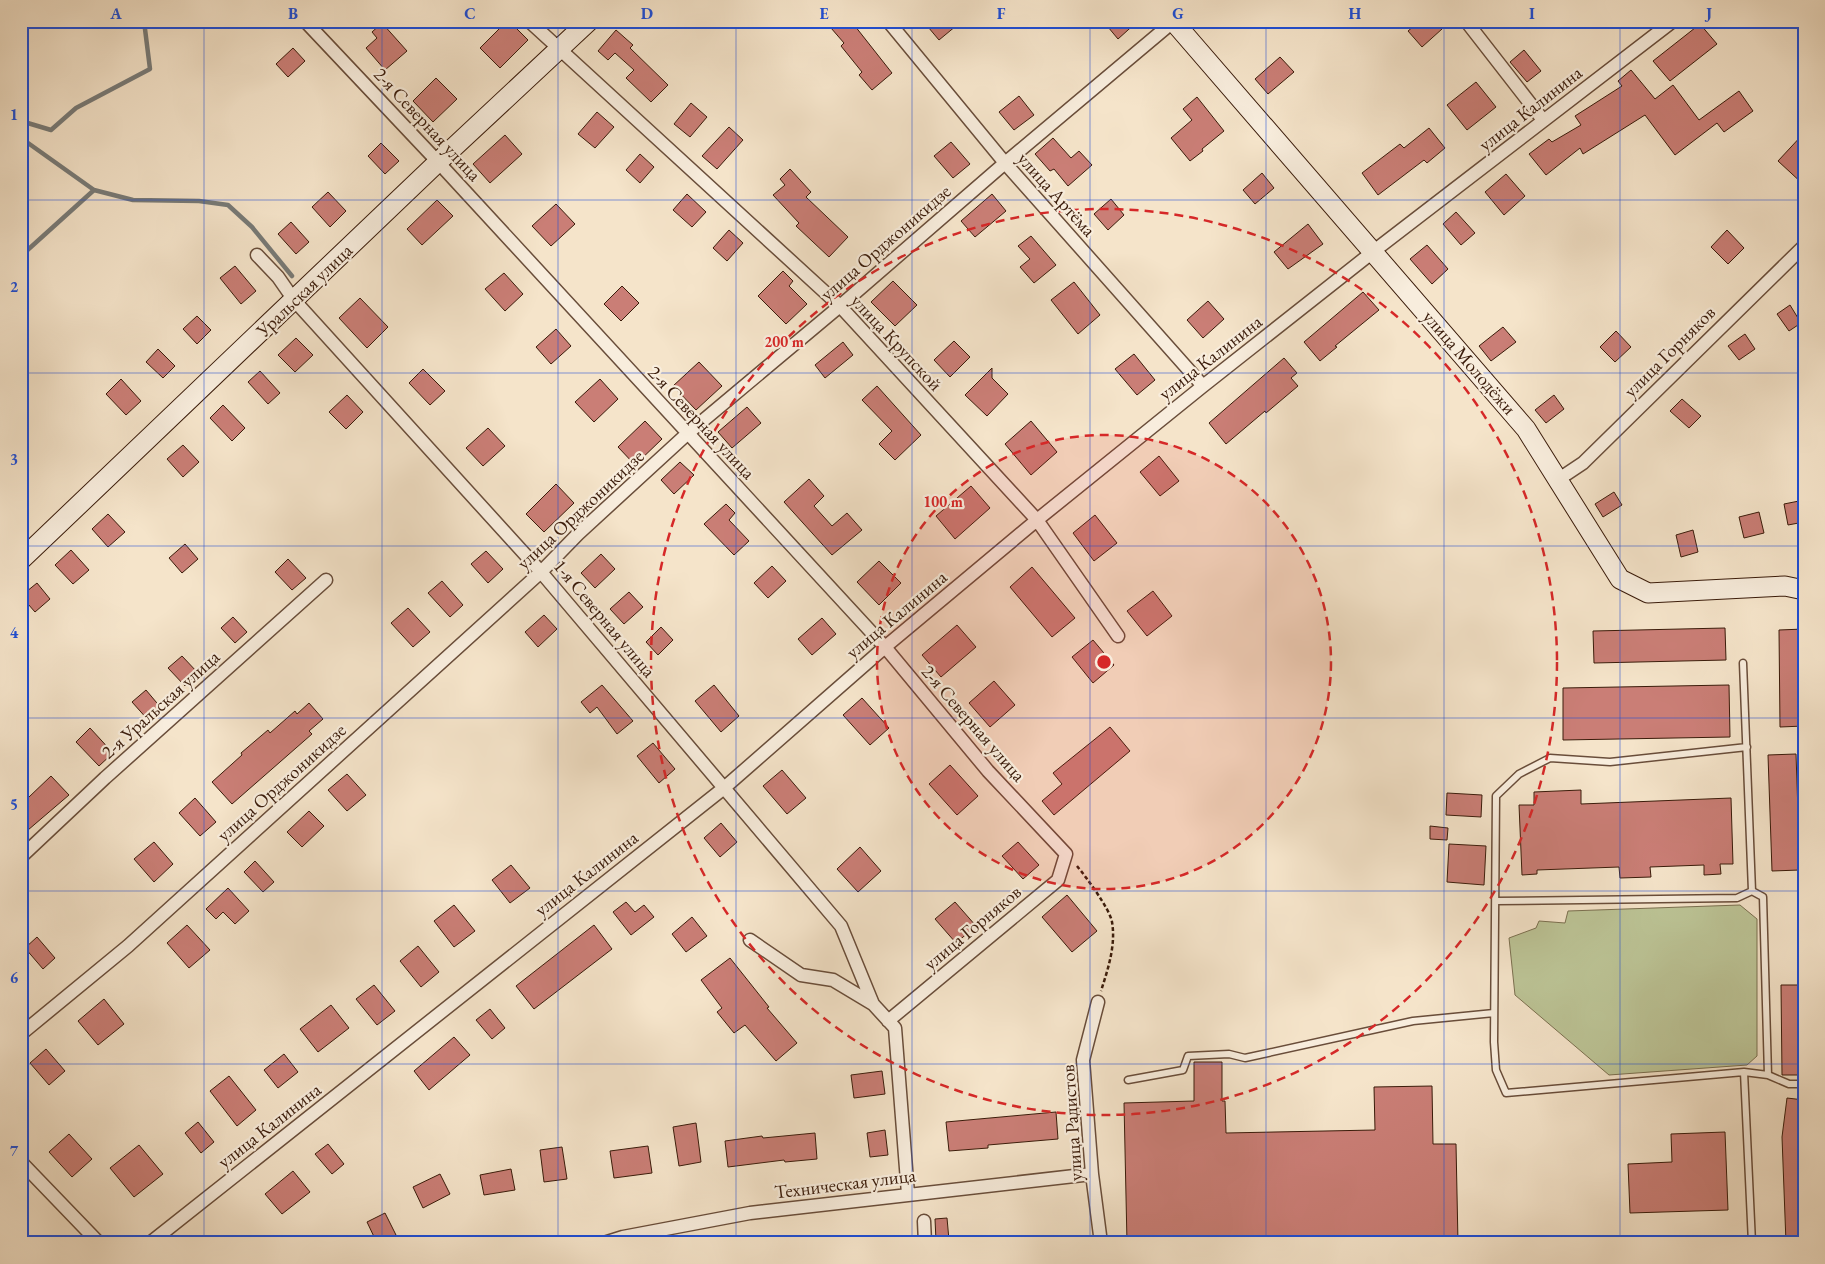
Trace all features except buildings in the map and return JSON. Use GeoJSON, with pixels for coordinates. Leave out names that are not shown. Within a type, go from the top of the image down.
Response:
{"type":"FeatureCollection","features":[{"type":"Feature","properties":{"kind":"main road","name":"Уральская улица"},"geometry":{"type":"LineString","coordinates":[[21,560],[438,162],[589,21]]}},
{"type":"Feature","properties":{"kind":"main road","name":"улица Молодёжи"},"geometry":{"type":"LineString","coordinates":[[1173,21],[1374,251],[1526,429],[1620,579],[1648,593],[1785,586],[1804,590]]}},
{"type":"Feature","properties":{"kind":"street","name":"2-я Северная улица"},"geometry":{"type":"LineString","coordinates":[[305,21],[438,162],[885,647],[988,771],[1066,854]]}},
{"type":"Feature","properties":{"kind":"street","name":"улица Крупской"},"geometry":{"type":"LineString","coordinates":[[529,21],[840,306],[1037,520],[1118,636]]}},
{"type":"Feature","properties":{"kind":"street","name":"улица Артёма"},"geometry":{"type":"LineString","coordinates":[[888,21],[1005,163],[1203,386]]}},
{"type":"Feature","properties":{"kind":"street","name":"улица Орджоникидзе"},"geometry":{"type":"LineString","coordinates":[[21,1034],[128,946],[541,572],[578,534],[687,434],[840,306],[1173,21]]}},
{"type":"Feature","properties":{"kind":"street"},"geometry":{"type":"LineString","coordinates":[[1466,21],[1543,120]]}},
{"type":"Feature","properties":{"kind":"street","name":"улица Калинина"},"geometry":{"type":"LineString","coordinates":[[150,1243],[724,788],[885,647],[1037,520],[1203,386],[1374,251],[1673,21]]}},
{"type":"Feature","properties":{"kind":"street","name":"улица Горняков"},"geometry":{"type":"LineString","coordinates":[[1559,479],[1583,463],[1804,246]]}},
{"type":"Feature","properties":{"kind":"street","name":"1-я Северная улица"},"geometry":{"type":"LineString","coordinates":[[257,255],[278,277],[294,300],[541,572],[841,926],[872,1004]]}},
{"type":"Feature","properties":{"kind":"street","name":"2-я Уральская улица"},"geometry":{"type":"LineString","coordinates":[[21,857],[326,580]]}},
{"type":"Feature","properties":{"kind":"street","name":"улица Горняков"},"geometry":{"type":"LineString","coordinates":[[888,1021],[1058,880],[1066,854]]}},
{"type":"Feature","properties":{"kind":"street","name":"1-я Северная улица"},"geometry":{"type":"LineString","coordinates":[[750,940],[801,975],[833,980],[872,1004],[895,1028],[908,1194]]}},
{"type":"Feature","properties":{"kind":"street","name":"улица Радистов"},"geometry":{"type":"LineString","coordinates":[[1098,1002],[1083,1060],[1092,1174],[1101,1243]]}},
{"type":"Feature","properties":{"kind":"street"},"geometry":{"type":"LineString","coordinates":[[21,1162],[99,1243]]}},
{"type":"Feature","properties":{"kind":"street","name":"Техническая улица"},"geometry":{"type":"LineString","coordinates":[[604,1243],[623,1237],[750,1213],[1092,1174]]}},
{"type":"Feature","properties":{"kind":"street"},"geometry":{"type":"LineString","coordinates":[[924,1221],[925,1243]]}},
{"type":"Feature","properties":{"kind":"lane"},"geometry":{"type":"LineString","coordinates":[[1743,664],[1752,891]]}},
{"type":"Feature","properties":{"kind":"lane"},"geometry":{"type":"LineString","coordinates":[[1747,747],[1610,762],[1550,758],[1519,774],[1496,796],[1494,1013],[1496,1070],[1506,1094],[1744,1072],[1768,1075],[1789,1084],[1804,1084]]}},
{"type":"Feature","properties":{"kind":"lane"},"geometry":{"type":"LineString","coordinates":[[1496,901],[1737,898],[1752,891]]}},
{"type":"Feature","properties":{"kind":"lane"},"geometry":{"type":"LineString","coordinates":[[1752,891],[1763,897],[1768,1075]]}},
{"type":"Feature","properties":{"kind":"lane"},"geometry":{"type":"LineString","coordinates":[[1128,1080],[1183,1070],[1188,1056],[1229,1054],[1245,1058],[1413,1021],[1494,1013]]}},
{"type":"Feature","properties":{"kind":"lane"},"geometry":{"type":"LineString","coordinates":[[1744,1072],[1752,1243]]}},
{"type":"Feature","properties":{"kind":"path"},"geometry":{"type":"LineString","coordinates":[[1066,854],[1090,882],[1112,920],[1112,957],[1098,1002]]}},
{"type":"Feature","properties":{"kind":"green space"},"geometry":{"type":"Polygon","coordinates":[[[1740,905],[1757,919],[1757,1056],[1747,1065],[1609,1075],[1515,995],[1509,938],[1536,928],[1539,921],[1565,923],[1568,911],[1740,905]]]}},
{"type":"Feature","properties":{"kind":"waterway"},"geometry":{"type":"LineString","coordinates":[[21,121],[51,130],[76,108],[150,69],[144,21]]}},
{"type":"Feature","properties":{"kind":"waterway"},"geometry":{"type":"LineString","coordinates":[[21,138],[94,190],[133,200],[199,201],[228,205],[252,227],[292,276]]}},
{"type":"Feature","properties":{"kind":"waterway"},"geometry":{"type":"LineString","coordinates":[[21,256],[94,190]]}}]}
